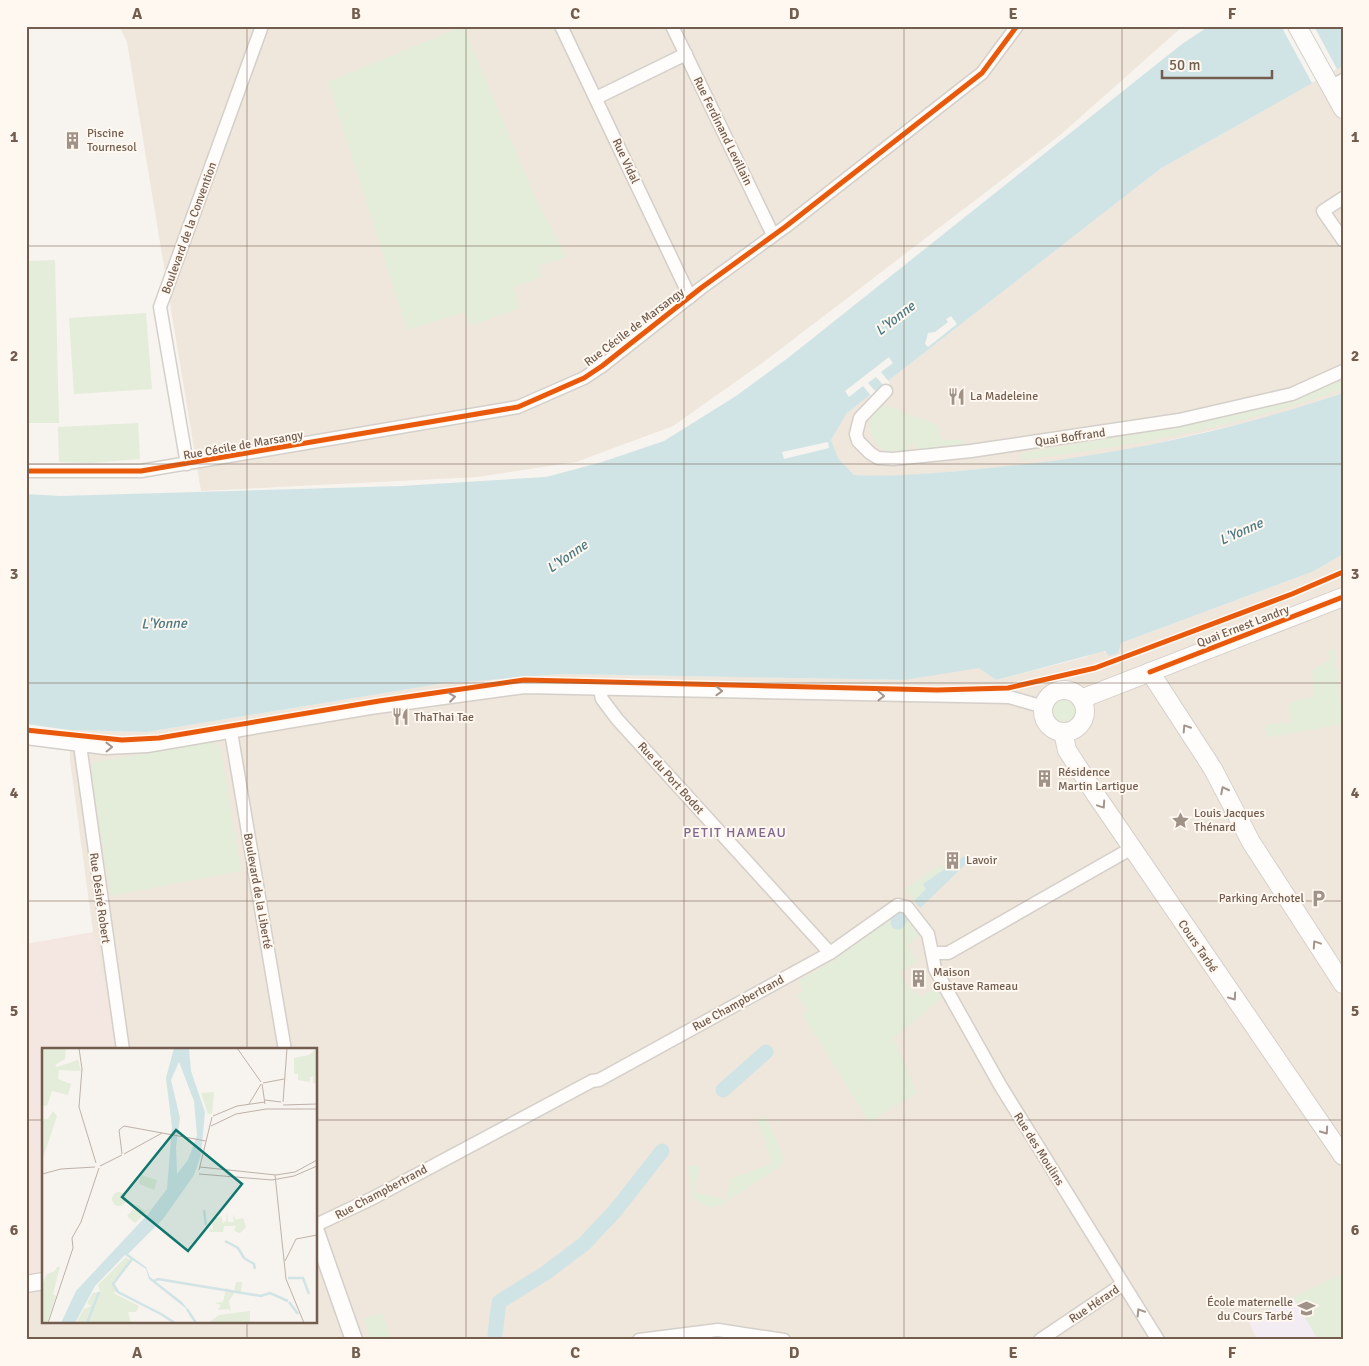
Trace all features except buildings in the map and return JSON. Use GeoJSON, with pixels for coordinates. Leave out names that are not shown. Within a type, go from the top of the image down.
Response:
{"type":"FeatureCollection","features":[{"type":"Feature","properties":{"kind":"main road"},"geometry":{"type":"LineString","coordinates":[[1298,26],[1333,81],[1343,109]]}},
{"type":"Feature","properties":{"kind":"main road","name":"Quai Ernest Landry"},"geometry":{"type":"LineString","coordinates":[[1081,699],[1343,596]]}},
{"type":"Feature","properties":{"kind":"main road"},"geometry":{"type":"LineString","coordinates":[[1150,672],[1213,768],[1251,842],[1343,984]]}},
{"type":"Feature","properties":{"kind":"main road"},"geometry":{"type":"LineString","coordinates":[[1070,691],[1081,699],[1085,711],[1080,724],[1069,731],[1063,732],[1049,725],[1044,713],[1046,700],[1057,692],[1070,691]]}},
{"type":"Feature","properties":{"kind":"main road","name":"Cours Tarbé"},"geometry":{"type":"LineString","coordinates":[[1063,732],[1067,750],[1343,1156]]}},
{"type":"Feature","properties":{"kind":"street","name":"Boulevard de la Convention"},"geometry":{"type":"LineString","coordinates":[[187,464],[160,307],[262,26]]}},
{"type":"Feature","properties":{"kind":"street","name":"Rue Vidal"},"geometry":{"type":"LineString","coordinates":[[560,26],[690,297]]}},
{"type":"Feature","properties":{"kind":"street","name":"Rue Ferdinand Levillain"},"geometry":{"type":"LineString","coordinates":[[672,26],[773,235]]}},
{"type":"Feature","properties":{"kind":"street","name":"Rue Cécile de Marsangy"},"geometry":{"type":"LineString","coordinates":[[26,471],[141,471],[518,408],[584,378],[602,366],[982,73],[1017,26]]}},
{"type":"Feature","properties":{"kind":"street"},"geometry":{"type":"LineString","coordinates":[[596,98],[686,54]]}},
{"type":"Feature","properties":{"kind":"street"},"geometry":{"type":"LineString","coordinates":[[1343,198],[1323,211],[1343,240]]}},
{"type":"Feature","properties":{"kind":"street","name":"Quai Boffrand"},"geometry":{"type":"LineString","coordinates":[[886,391],[860,418],[856,434],[858,441],[870,453],[878,458],[892,459],[971,451],[1179,420],[1292,394],[1343,371]]}},
{"type":"Feature","properties":{"kind":"street"},"geometry":{"type":"LineString","coordinates":[[26,738],[105,748],[147,746],[370,708],[525,687],[599,687],[873,696],[1009,697],[1044,706]]}},
{"type":"Feature","properties":{"kind":"street","name":"Rue du Port Bodot"},"geometry":{"type":"LineString","coordinates":[[599,687],[602,698],[618,719],[830,953]]}},
{"type":"Feature","properties":{"kind":"street","name":"Boulevard de la Liberté"},"geometry":{"type":"LineString","coordinates":[[231,732],[285,1048]]}},
{"type":"Feature","properties":{"kind":"street","name":"Rue Désiré Robert"},"geometry":{"type":"LineString","coordinates":[[80,745],[123,1048]]}},
{"type":"Feature","properties":{"kind":"street"},"geometry":{"type":"LineString","coordinates":[[932,953],[948,952],[1132,848]]}},
{"type":"Feature","properties":{"kind":"street","name":"Rue Champbertrand"},"geometry":{"type":"LineString","coordinates":[[318,1224],[373,1198],[592,1081],[598,1080],[830,953],[898,905],[910,910],[928,934],[932,953]]}},
{"type":"Feature","properties":{"kind":"street","name":"Rue des Moulins"},"geometry":{"type":"LineString","coordinates":[[932,953],[935,969],[1000,1085],[1158,1340]]}},
{"type":"Feature","properties":{"kind":"street"},"geometry":{"type":"LineString","coordinates":[[318,1238],[354,1340]]}},
{"type":"Feature","properties":{"kind":"street"},"geometry":{"type":"LineString","coordinates":[[26,1284],[42,1281]]}},
{"type":"Feature","properties":{"kind":"street","name":"Rue Hérard"},"geometry":{"type":"LineString","coordinates":[[1040,1340],[1123,1284]]}},
{"type":"Feature","properties":{"kind":"street"},"geometry":{"type":"LineString","coordinates":[[639,1340],[718,1330],[784,1340]]}},
{"type":"Feature","properties":{"kind":"shaded area"},"geometry":{"type":"Polygon","coordinates":[[[119,26],[1183,26],[1059,136],[765,361],[673,426],[576,462],[477,477],[201,491],[127,42],[119,26]]]}},
{"type":"Feature","properties":{"kind":"shaded area"},"geometry":{"type":"Polygon","coordinates":[[[1343,66],[1343,393],[1277,415],[1119,452],[1026,465],[890,477],[854,475],[837,458],[831,440],[847,413],[1160,169],[1343,66]]]}},
{"type":"Feature","properties":{"kind":"shaded area"},"geometry":{"type":"Polygon","coordinates":[[[1343,554],[1343,1340],[26,1340],[26,1277],[42,1274],[42,1324],[318,1324],[318,1048],[118,1048],[93,932],[70,760],[69,730],[147,732],[439,684],[561,674],[905,680],[979,667],[996,680],[1083,658],[1101,651],[1107,653],[1118,649],[1121,643],[1314,571],[1343,554]]]}},
{"type":"Feature","properties":{"kind":"shaded area"},"geometry":{"type":"Polygon","coordinates":[[[93,932],[118,1048],[42,1048],[42,1274],[26,1277],[26,944],[93,932]]]}},
{"type":"Feature","properties":{"kind":"shaded area","name":"École maternelle du Cours Tarbé"},"geometry":{"type":"Polygon","coordinates":[[[1343,1273],[1343,1340],[1257,1340],[1248,1320],[1343,1273]]]}},
{"type":"Feature","properties":{"kind":"green space"},"geometry":{"type":"Polygon","coordinates":[[[463,26],[535,197],[567,258],[538,265],[542,277],[513,287],[520,308],[470,326],[465,312],[407,330],[328,82],[463,26]]]}},
{"type":"Feature","properties":{"kind":"green space"},"geometry":{"type":"Polygon","coordinates":[[[55,260],[59,423],[26,423],[26,261],[55,260]]]}},
{"type":"Feature","properties":{"kind":"green space"},"geometry":{"type":"Polygon","coordinates":[[[146,313],[152,389],[74,394],[69,318],[146,313]]]}},
{"type":"Feature","properties":{"kind":"green space"},"geometry":{"type":"Polygon","coordinates":[[[1343,380],[1343,389],[1264,414],[1184,434],[1103,449],[1021,460],[1021,453],[1180,427],[1285,401],[1343,380]]]}},
{"type":"Feature","properties":{"kind":"green space"},"geometry":{"type":"Polygon","coordinates":[[[885,405],[938,425],[941,440],[963,440],[964,444],[917,450],[916,444],[910,443],[908,452],[888,453],[875,442],[870,429],[872,415],[885,405]]]}},
{"type":"Feature","properties":{"kind":"green space"},"geometry":{"type":"Polygon","coordinates":[[[138,423],[140,459],[91,463],[59,462],[58,427],[138,423]]]}},
{"type":"Feature","properties":{"kind":"green space"},"geometry":{"type":"Polygon","coordinates":[[[1334,647],[1343,724],[1268,737],[1265,725],[1291,722],[1289,702],[1314,697],[1312,670],[1331,659],[1328,651],[1334,647]]]}},
{"type":"Feature","properties":{"kind":"green space"},"geometry":{"type":"Polygon","coordinates":[[[1064,700],[1072,703],[1075,711],[1072,719],[1064,722],[1056,719],[1053,711],[1056,703],[1064,700]]]}},
{"type":"Feature","properties":{"kind":"green space"},"geometry":{"type":"Polygon","coordinates":[[[213,742],[220,746],[241,871],[111,896],[90,767],[95,762],[213,742]]]}},
{"type":"Feature","properties":{"kind":"green space"},"geometry":{"type":"Polygon","coordinates":[[[941,864],[945,869],[923,884],[926,889],[914,901],[905,889],[941,864]]]}},
{"type":"Feature","properties":{"kind":"green space"},"geometry":{"type":"Polygon","coordinates":[[[897,914],[905,916],[920,935],[907,946],[918,961],[900,973],[913,992],[916,991],[920,998],[936,987],[942,998],[893,1038],[917,1093],[869,1122],[802,1014],[807,1009],[796,996],[803,991],[798,981],[833,961],[897,914]]]}},
{"type":"Feature","properties":{"kind":"green space"},"geometry":{"type":"Polygon","coordinates":[[[766,1116],[784,1158],[781,1166],[723,1204],[707,1206],[692,1197],[688,1166],[700,1166],[694,1192],[727,1200],[730,1179],[772,1163],[757,1119],[766,1116]]]}},
{"type":"Feature","properties":{"kind":"green space"},"geometry":{"type":"Polygon","coordinates":[[[1343,1273],[1343,1340],[1318,1340],[1293,1297],[1343,1273]]]}},
{"type":"Feature","properties":{"kind":"green space"},"geometry":{"type":"Polygon","coordinates":[[[382,1313],[391,1340],[370,1340],[364,1319],[382,1313]]]}},
{"type":"Feature","properties":{"kind":"water","name":"L'Yonne"},"geometry":{"type":"Polygon","coordinates":[[[1209,26],[1343,26],[1343,66],[1160,169],[847,413],[831,440],[838,458],[854,475],[932,473],[1025,464],[1118,451],[1209,432],[1343,393],[1343,554],[1314,571],[1121,643],[1118,653],[1109,656],[1105,651],[996,680],[979,668],[905,680],[561,674],[439,684],[147,732],[69,730],[26,724],[26,494],[60,496],[401,486],[546,477],[602,462],[664,441],[736,396],[788,358],[1182,44],[1209,26]]]}},
{"type":"Feature","properties":{"kind":"water"},"geometry":{"type":"Polygon","coordinates":[[[964,856],[968,862],[920,908],[914,901],[926,889],[923,884],[964,856]]]}},
{"type":"Feature","properties":{"kind":"pier"},"geometry":{"type":"Polygon","coordinates":[[[1281,26],[1314,26],[1337,69],[1312,83],[1281,26]]]}},
{"type":"Feature","properties":{"kind":"pier"},"geometry":{"type":"Polygon","coordinates":[[[951,316],[957,324],[928,347],[925,344],[928,333],[935,332],[948,322],[946,319],[951,316]]]}},
{"type":"Feature","properties":{"kind":"pier"},"geometry":{"type":"Polygon","coordinates":[[[889,357],[893,363],[881,372],[890,383],[885,387],[876,377],[868,383],[877,393],[872,397],[863,386],[849,397],[845,391],[889,357]]]}},
{"type":"Feature","properties":{"kind":"pier"},"geometry":{"type":"Polygon","coordinates":[[[828,442],[829,448],[784,459],[782,452],[828,442]]]}},
{"type":"Feature","properties":{"kind":"waterway"},"geometry":{"type":"LineString","coordinates":[[898,922],[902,915]]}},
{"type":"Feature","properties":{"kind":"waterway"},"geometry":{"type":"LineString","coordinates":[[723,1090],[766,1052]]}},
{"type":"Feature","properties":{"kind":"waterway"},"geometry":{"type":"LineString","coordinates":[[495,1335],[499,1302],[544,1274],[584,1244],[615,1211],[662,1151]]}},
{"type":"Feature","properties":{"kind":"cycle path"},"geometry":{"type":"LineString","coordinates":[[26,471],[141,471],[518,407],[584,378],[701,288],[785,227],[982,73],[1017,26]]}},
{"type":"Feature","properties":{"kind":"cycle path"},"geometry":{"type":"LineString","coordinates":[[26,730],[122,740],[159,738],[379,701],[524,680],[937,690],[1008,688],[1095,668],[1292,594],[1343,572]]}},
{"type":"Feature","properties":{"kind":"cycle path"},"geometry":{"type":"LineString","coordinates":[[1150,672],[1343,597]]}},
{"type":"Feature","properties":{"kind":"place","name":"Piscine Tournesol"},"geometry":{"type":"Point","coordinates":[73,140]}},
{"type":"Feature","properties":{"kind":"place","name":"La Madeleine"},"geometry":{"type":"Point","coordinates":[956,396]}},
{"type":"Feature","properties":{"kind":"place","name":"ThaThai Tae"},"geometry":{"type":"Point","coordinates":[400,717]}},
{"type":"Feature","properties":{"kind":"place","name":"Résidence Martin Lartigue"},"geometry":{"type":"Point","coordinates":[1044,779]}},
{"type":"Feature","properties":{"kind":"place","name":"Louis Jacques Thénard"},"geometry":{"type":"Point","coordinates":[1180,820]}},
{"type":"Feature","properties":{"kind":"place","name":"Lavoir"},"geometry":{"type":"Point","coordinates":[952,860]}},
{"type":"Feature","properties":{"kind":"place","name":"Parking Archotel"},"geometry":{"type":"Point","coordinates":[1318,898]}},
{"type":"Feature","properties":{"kind":"place","name":"Maison Gustave Rameau"},"geometry":{"type":"Point","coordinates":[919,979]}},
{"type":"Feature","properties":{"kind":"place","name":"École maternelle du Cours Tarbé"},"geometry":{"type":"Point","coordinates":[1307,1309]}},
{"type":"Feature","properties":{"kind":"district","name":"PETIT HAMEAU"},"geometry":{"type":"Point","coordinates":[735,832]}}]}
